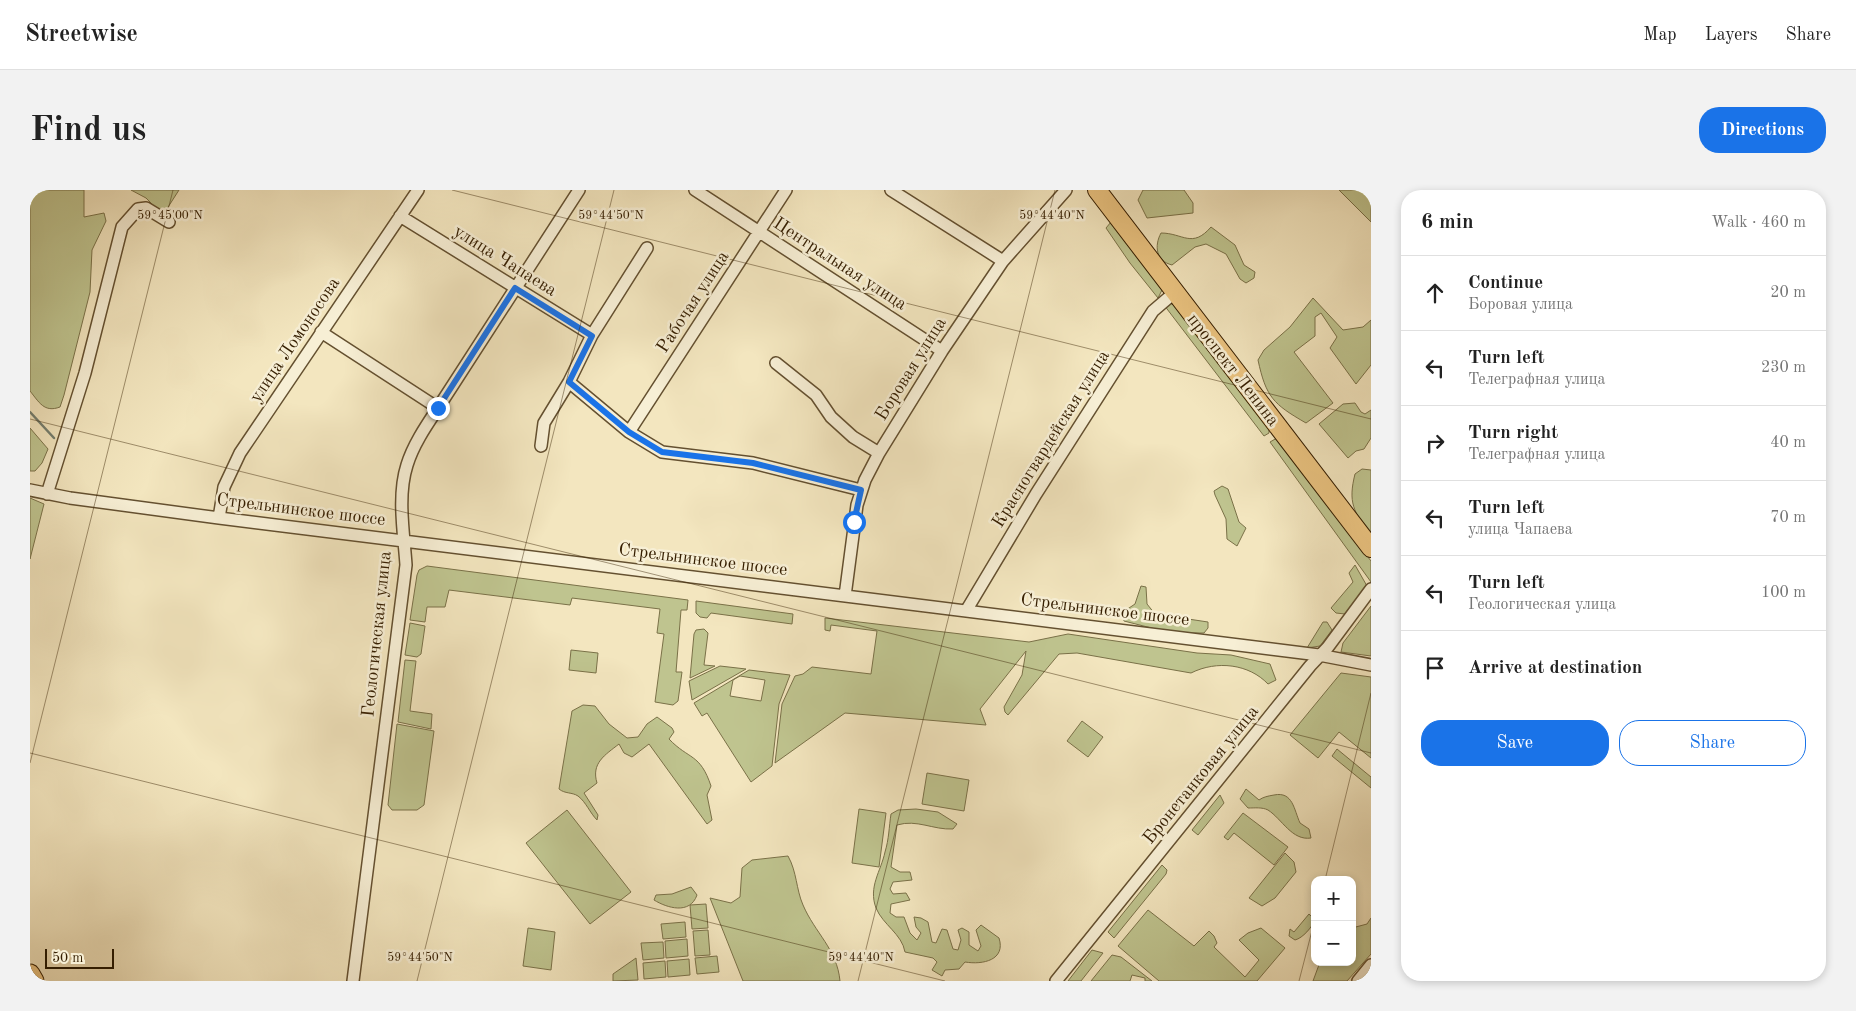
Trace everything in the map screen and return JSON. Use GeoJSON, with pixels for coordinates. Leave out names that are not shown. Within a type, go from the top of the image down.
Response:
{"type":"FeatureCollection","features":[{"type":"Feature","properties":{"kind":"highway"},"geometry":{"type":"LineString","coordinates":[[30,974],[34,981]]}},
{"type":"Feature","properties":{"kind":"main road","name":"проспект Ленина"},"geometry":{"type":"LineString","coordinates":[[1097,190],[1174,294],[1371,548]]}},
{"type":"Feature","properties":{"kind":"street","name":"улица Ломоносова"},"geometry":{"type":"LineString","coordinates":[[219,518],[224,487],[240,453],[418,190]]}},
{"type":"Feature","properties":{"kind":"street","name":"Геологическая улица"},"geometry":{"type":"LineString","coordinates":[[353,981],[406,566],[402,489],[406,467],[416,444],[438,408],[579,190]]}},
{"type":"Feature","properties":{"kind":"street","name":"Центральная улица"},"geometry":{"type":"LineString","coordinates":[[695,190],[942,351]]}},
{"type":"Feature","properties":{"kind":"street","name":"Рабочая улица"},"geometry":{"type":"LineString","coordinates":[[629,432],[786,190]]}},
{"type":"Feature","properties":{"kind":"street"},"geometry":{"type":"LineString","coordinates":[[891,190],[1003,261]]}},
{"type":"Feature","properties":{"kind":"street","name":"Боровая улица"},"geometry":{"type":"LineString","coordinates":[[845,596],[854,522],[861,490],[879,453],[942,351],[1003,261],[1066,190]]}},
{"type":"Feature","properties":{"kind":"street"},"geometry":{"type":"LineString","coordinates":[[47,494],[85,373],[122,227],[138,209],[146,208],[169,222]]}},
{"type":"Feature","properties":{"kind":"street","name":"улица Чапаева"},"geometry":{"type":"LineString","coordinates":[[400,216],[592,336]]}},
{"type":"Feature","properties":{"kind":"street"},"geometry":{"type":"LineString","coordinates":[[541,446],[544,423],[569,382],[592,336],[647,248]]}},
{"type":"Feature","properties":{"kind":"street","name":"Красногвардейская улица"},"geometry":{"type":"LineString","coordinates":[[966,611],[1036,494],[1153,311],[1174,294]]}},
{"type":"Feature","properties":{"kind":"street"},"geometry":{"type":"LineString","coordinates":[[321,332],[438,408]]}},
{"type":"Feature","properties":{"kind":"street"},"geometry":{"type":"LineString","coordinates":[[776,363],[816,396],[832,417],[852,437],[879,453]]}},
{"type":"Feature","properties":{"kind":"street"},"geometry":{"type":"LineString","coordinates":[[569,382],[629,432],[662,452],[753,463],[861,490]]}},
{"type":"Feature","properties":{"kind":"street","name":"Стрельнинское шоссе"},"geometry":{"type":"LineString","coordinates":[[30,490],[219,518],[1319,655],[1371,665]]}},
{"type":"Feature","properties":{"kind":"street","name":"Бронетанковая улица"},"geometry":{"type":"LineString","coordinates":[[1056,981],[1319,655],[1328,647],[1371,589]]}},
{"type":"Feature","properties":{"kind":"street"},"geometry":{"type":"LineString","coordinates":[[1358,981],[1371,965]]}},
{"type":"Feature","properties":{"kind":"green space"},"geometry":{"type":"Polygon","coordinates":[[[30,190],[84,190],[84,217],[104,213],[106,221],[92,250],[90,292],[64,395],[60,407],[50,409],[42,405],[30,391],[30,190]]]}},
{"type":"Feature","properties":{"kind":"green space"},"geometry":{"type":"Polygon","coordinates":[[[131,190],[179,190],[163,215],[146,198],[131,190]]]}},
{"type":"Feature","properties":{"kind":"green space"},"geometry":{"type":"Polygon","coordinates":[[[1143,190],[1184,190],[1193,203],[1193,213],[1147,218],[1138,200],[1143,190]]]}},
{"type":"Feature","properties":{"kind":"green space"},"geometry":{"type":"Polygon","coordinates":[[[1339,190],[1371,190],[1371,222],[1339,190]]]}},
{"type":"Feature","properties":{"kind":"green space"},"geometry":{"type":"Polygon","coordinates":[[[1111,222],[1162,290],[1158,298],[1130,263],[1106,228],[1111,222]]]}},
{"type":"Feature","properties":{"kind":"green space"},"geometry":{"type":"Polygon","coordinates":[[[1211,227],[1235,245],[1244,265],[1255,272],[1254,278],[1246,283],[1240,279],[1226,254],[1206,244],[1195,247],[1172,265],[1160,257],[1157,248],[1161,233],[1193,239],[1204,234],[1211,227]]]}},
{"type":"Feature","properties":{"kind":"green space"},"geometry":{"type":"Polygon","coordinates":[[[1313,298],[1343,330],[1363,327],[1371,320],[1371,365],[1356,384],[1330,348],[1337,337],[1321,313],[1315,317],[1315,336],[1294,352],[1333,403],[1306,423],[1278,404],[1273,398],[1264,383],[1258,360],[1264,350],[1290,327],[1313,298]]]}},
{"type":"Feature","properties":{"kind":"green space"},"geometry":{"type":"Polygon","coordinates":[[[1170,303],[1174,305],[1269,429],[1269,433],[1264,436],[1164,305],[1170,303]]]}},
{"type":"Feature","properties":{"kind":"green space"},"geometry":{"type":"Polygon","coordinates":[[[1355,403],[1361,412],[1365,414],[1371,410],[1371,438],[1364,449],[1356,451],[1348,458],[1319,424],[1343,404],[1355,403]]]}},
{"type":"Feature","properties":{"kind":"green space"},"geometry":{"type":"Polygon","coordinates":[[[30,428],[48,449],[42,463],[35,471],[30,471],[30,428]]]}},
{"type":"Feature","properties":{"kind":"green space"},"geometry":{"type":"Polygon","coordinates":[[[1277,438],[1371,561],[1371,582],[1270,442],[1277,438]]]}},
{"type":"Feature","properties":{"kind":"green space"},"geometry":{"type":"Polygon","coordinates":[[[1362,469],[1371,470],[1371,534],[1356,513],[1352,499],[1355,474],[1362,469]]]}},
{"type":"Feature","properties":{"kind":"green space"},"geometry":{"type":"Polygon","coordinates":[[[1222,486],[1228,489],[1239,522],[1246,528],[1237,546],[1227,539],[1226,519],[1214,491],[1222,486]]]}},
{"type":"Feature","properties":{"kind":"green space"},"geometry":{"type":"Polygon","coordinates":[[[30,498],[44,504],[30,559],[30,498]]]}},
{"type":"Feature","properties":{"kind":"green space"},"geometry":{"type":"Polygon","coordinates":[[[1355,565],[1367,586],[1345,614],[1336,613],[1331,608],[1353,582],[1349,573],[1355,565]]]}},
{"type":"Feature","properties":{"kind":"green space"},"geometry":{"type":"Polygon","coordinates":[[[427,566],[688,600],[687,610],[681,610],[676,672],[682,672],[678,701],[673,705],[655,702],[664,634],[657,633],[660,609],[572,598],[570,605],[449,590],[445,607],[427,607],[425,622],[410,620],[417,575],[419,570],[427,566]]]}},
{"type":"Feature","properties":{"kind":"green space"},"geometry":{"type":"Polygon","coordinates":[[[1141,586],[1146,587],[1147,604],[1155,614],[1208,622],[1208,628],[1204,633],[1171,633],[1124,621],[1123,612],[1135,604],[1141,586]]]}},
{"type":"Feature","properties":{"kind":"green space"},"geometry":{"type":"Polygon","coordinates":[[[696,601],[793,614],[792,624],[711,613],[707,618],[700,617],[696,613],[696,601]]]}},
{"type":"Feature","properties":{"kind":"green space"},"geometry":{"type":"Polygon","coordinates":[[[1371,606],[1371,656],[1341,652],[1343,643],[1371,606]]]}},
{"type":"Feature","properties":{"kind":"green space"},"geometry":{"type":"Polygon","coordinates":[[[825,618],[1029,642],[1068,634],[1197,653],[1231,655],[1270,664],[1276,680],[1268,684],[1252,672],[1232,666],[1211,666],[1191,673],[1077,653],[1059,654],[1008,715],[1004,707],[1022,675],[1026,651],[980,709],[986,725],[845,713],[775,763],[782,704],[795,676],[803,674],[812,667],[871,674],[877,631],[831,625],[830,631],[825,630],[825,618]]]}},
{"type":"Feature","properties":{"kind":"green space"},"geometry":{"type":"Polygon","coordinates":[[[1323,622],[1327,622],[1332,630],[1320,646],[1307,648],[1323,622]]]}},
{"type":"Feature","properties":{"kind":"green space"},"geometry":{"type":"Polygon","coordinates":[[[410,623],[425,626],[421,654],[417,657],[405,655],[410,623]]]}},
{"type":"Feature","properties":{"kind":"green space"},"geometry":{"type":"Polygon","coordinates":[[[704,629],[708,633],[704,665],[715,666],[690,678],[694,634],[696,630],[704,629]]]}},
{"type":"Feature","properties":{"kind":"green space"},"geometry":{"type":"Polygon","coordinates":[[[571,650],[598,653],[596,673],[569,670],[571,650]]]}},
{"type":"Feature","properties":{"kind":"green space"},"geometry":{"type":"Polygon","coordinates":[[[405,660],[416,661],[410,711],[432,714],[431,729],[398,722],[405,660]]]}},
{"type":"Feature","properties":{"kind":"green space"},"geometry":{"type":"Polygon","coordinates":[[[720,666],[746,669],[692,700],[689,681],[720,666]]]}},
{"type":"Feature","properties":{"kind":"green space"},"geometry":{"type":"Polygon","coordinates":[[[749,670],[790,675],[779,704],[772,766],[751,782],[707,713],[702,716],[694,703],[749,670]],[[740,676],[733,680],[730,696],[761,701],[765,680],[740,676]]]}},
{"type":"Feature","properties":{"kind":"green space"},"geometry":{"type":"Polygon","coordinates":[[[1341,673],[1371,677],[1371,758],[1339,732],[1318,758],[1290,735],[1341,673]]]}},
{"type":"Feature","properties":{"kind":"green space"},"geometry":{"type":"Polygon","coordinates":[[[583,705],[595,706],[609,724],[627,738],[638,737],[647,724],[657,717],[672,728],[674,732],[669,739],[698,762],[707,775],[711,786],[707,795],[712,820],[707,824],[649,744],[632,757],[624,753],[619,744],[600,760],[596,770],[597,783],[584,793],[598,815],[597,820],[578,796],[559,789],[572,711],[583,705]]]}},
{"type":"Feature","properties":{"kind":"green space"},"geometry":{"type":"Polygon","coordinates":[[[1082,721],[1103,737],[1088,757],[1067,741],[1082,721]]]}},
{"type":"Feature","properties":{"kind":"green space"},"geometry":{"type":"Polygon","coordinates":[[[397,724],[434,731],[424,805],[417,810],[392,810],[388,805],[397,724]]]}},
{"type":"Feature","properties":{"kind":"green space"},"geometry":{"type":"Polygon","coordinates":[[[1337,749],[1371,777],[1371,788],[1332,756],[1337,749]]]}},
{"type":"Feature","properties":{"kind":"green space"},"geometry":{"type":"Polygon","coordinates":[[[927,773],[969,780],[964,811],[922,804],[927,773]]]}},
{"type":"Feature","properties":{"kind":"green space"},"geometry":{"type":"Polygon","coordinates":[[[1246,789],[1259,800],[1268,796],[1280,795],[1289,799],[1300,823],[1309,829],[1311,838],[1304,838],[1293,833],[1268,810],[1248,808],[1240,799],[1246,789]]]}},
{"type":"Feature","properties":{"kind":"green space"},"geometry":{"type":"Polygon","coordinates":[[[1220,795],[1224,803],[1198,835],[1192,830],[1220,795]]]}},
{"type":"Feature","properties":{"kind":"green space"},"geometry":{"type":"Polygon","coordinates":[[[859,809],[886,813],[879,867],[852,863],[859,809]]]}},
{"type":"Feature","properties":{"kind":"green space"},"geometry":{"type":"Polygon","coordinates":[[[916,809],[938,812],[957,824],[953,829],[911,823],[897,825],[891,867],[900,872],[910,872],[912,880],[893,882],[890,889],[893,894],[906,893],[910,900],[891,904],[890,913],[896,917],[904,917],[910,933],[917,940],[921,933],[916,927],[914,917],[928,922],[932,942],[936,943],[942,929],[947,930],[953,949],[958,950],[961,940],[958,930],[962,928],[969,932],[969,945],[978,951],[981,946],[976,930],[981,925],[999,938],[999,951],[996,956],[986,962],[965,962],[959,969],[945,970],[942,976],[932,970],[937,962],[933,958],[905,952],[900,940],[879,914],[874,900],[874,886],[886,847],[891,814],[898,810],[916,809]]]}},
{"type":"Feature","properties":{"kind":"green space"},"geometry":{"type":"Polygon","coordinates":[[[567,810],[631,892],[590,924],[526,843],[567,810]]]}},
{"type":"Feature","properties":{"kind":"green space"},"geometry":{"type":"Polygon","coordinates":[[[1243,813],[1288,847],[1274,865],[1234,833],[1228,840],[1224,837],[1243,813]]]}},
{"type":"Feature","properties":{"kind":"green space"},"geometry":{"type":"Polygon","coordinates":[[[1285,853],[1294,862],[1296,872],[1275,898],[1262,906],[1249,898],[1285,853]]]}},
{"type":"Feature","properties":{"kind":"green space"},"geometry":{"type":"Polygon","coordinates":[[[788,856],[803,905],[835,960],[840,981],[743,981],[710,898],[731,903],[740,897],[742,868],[752,860],[788,856]]]}},
{"type":"Feature","properties":{"kind":"green space"},"geometry":{"type":"Polygon","coordinates":[[[1162,865],[1167,870],[1166,874],[1114,938],[1108,932],[1162,865]]]}},
{"type":"Feature","properties":{"kind":"green space"},"geometry":{"type":"Polygon","coordinates":[[[691,887],[697,895],[694,901],[684,907],[671,907],[654,900],[656,895],[672,894],[691,887]]]}},
{"type":"Feature","properties":{"kind":"green space"},"geometry":{"type":"Polygon","coordinates":[[[706,904],[708,928],[692,929],[690,905],[706,904]]]}},
{"type":"Feature","properties":{"kind":"green space"},"geometry":{"type":"Polygon","coordinates":[[[1148,910],[1194,946],[1209,931],[1217,943],[1214,947],[1245,977],[1259,960],[1239,940],[1248,933],[1261,928],[1285,948],[1257,981],[1159,981],[1118,946],[1148,910]]]}},
{"type":"Feature","properties":{"kind":"green space"},"geometry":{"type":"Polygon","coordinates":[[[1309,914],[1311,916],[1311,927],[1295,940],[1289,936],[1290,929],[1294,932],[1309,914]]]}},
{"type":"Feature","properties":{"kind":"green space"},"geometry":{"type":"Polygon","coordinates":[[[1371,918],[1371,954],[1347,981],[1313,981],[1319,966],[1356,966],[1356,927],[1367,924],[1371,918]]]}},
{"type":"Feature","properties":{"kind":"green space"},"geometry":{"type":"Polygon","coordinates":[[[685,922],[686,937],[663,939],[661,924],[685,922]]]}},
{"type":"Feature","properties":{"kind":"green space"},"geometry":{"type":"Polygon","coordinates":[[[528,928],[555,932],[551,970],[523,966],[528,928]]]}},
{"type":"Feature","properties":{"kind":"green space"},"geometry":{"type":"Polygon","coordinates":[[[708,930],[710,955],[695,956],[693,931],[708,930]]]}},
{"type":"Feature","properties":{"kind":"green space"},"geometry":{"type":"Polygon","coordinates":[[[687,939],[688,956],[666,958],[665,941],[687,939]]]}},
{"type":"Feature","properties":{"kind":"green space"},"geometry":{"type":"Polygon","coordinates":[[[663,942],[664,958],[643,960],[641,943],[663,942]]]}},
{"type":"Feature","properties":{"kind":"green space"},"geometry":{"type":"Polygon","coordinates":[[[1092,950],[1103,953],[1081,981],[1068,981],[1092,950]]]}},
{"type":"Feature","properties":{"kind":"green space"},"geometry":{"type":"Polygon","coordinates":[[[1112,955],[1121,957],[1152,981],[1145,981],[1145,978],[1132,975],[1130,981],[1091,981],[1112,955]]]}},
{"type":"Feature","properties":{"kind":"green space"},"geometry":{"type":"Polygon","coordinates":[[[717,956],[719,972],[697,974],[695,958],[717,956]]]}},
{"type":"Feature","properties":{"kind":"green space"},"geometry":{"type":"Polygon","coordinates":[[[636,958],[638,980],[613,981],[613,974],[636,958]]]}},
{"type":"Feature","properties":{"kind":"green space"},"geometry":{"type":"Polygon","coordinates":[[[689,959],[690,975],[668,977],[667,961],[689,959]]]}},
{"type":"Feature","properties":{"kind":"green space"},"geometry":{"type":"Polygon","coordinates":[[[665,961],[666,977],[644,979],[643,963],[665,961]]]}},
{"type":"Feature","properties":{"kind":"waterway"},"geometry":{"type":"LineString","coordinates":[[30,412],[54,438]]}},
{"type":"Feature","properties":{"kind":"route"},"geometry":{"type":"LineString","coordinates":[[438,408],[515,288],[592,336],[569,382],[643,443],[662,452],[753,463],[861,490],[854,522]]}}]}
